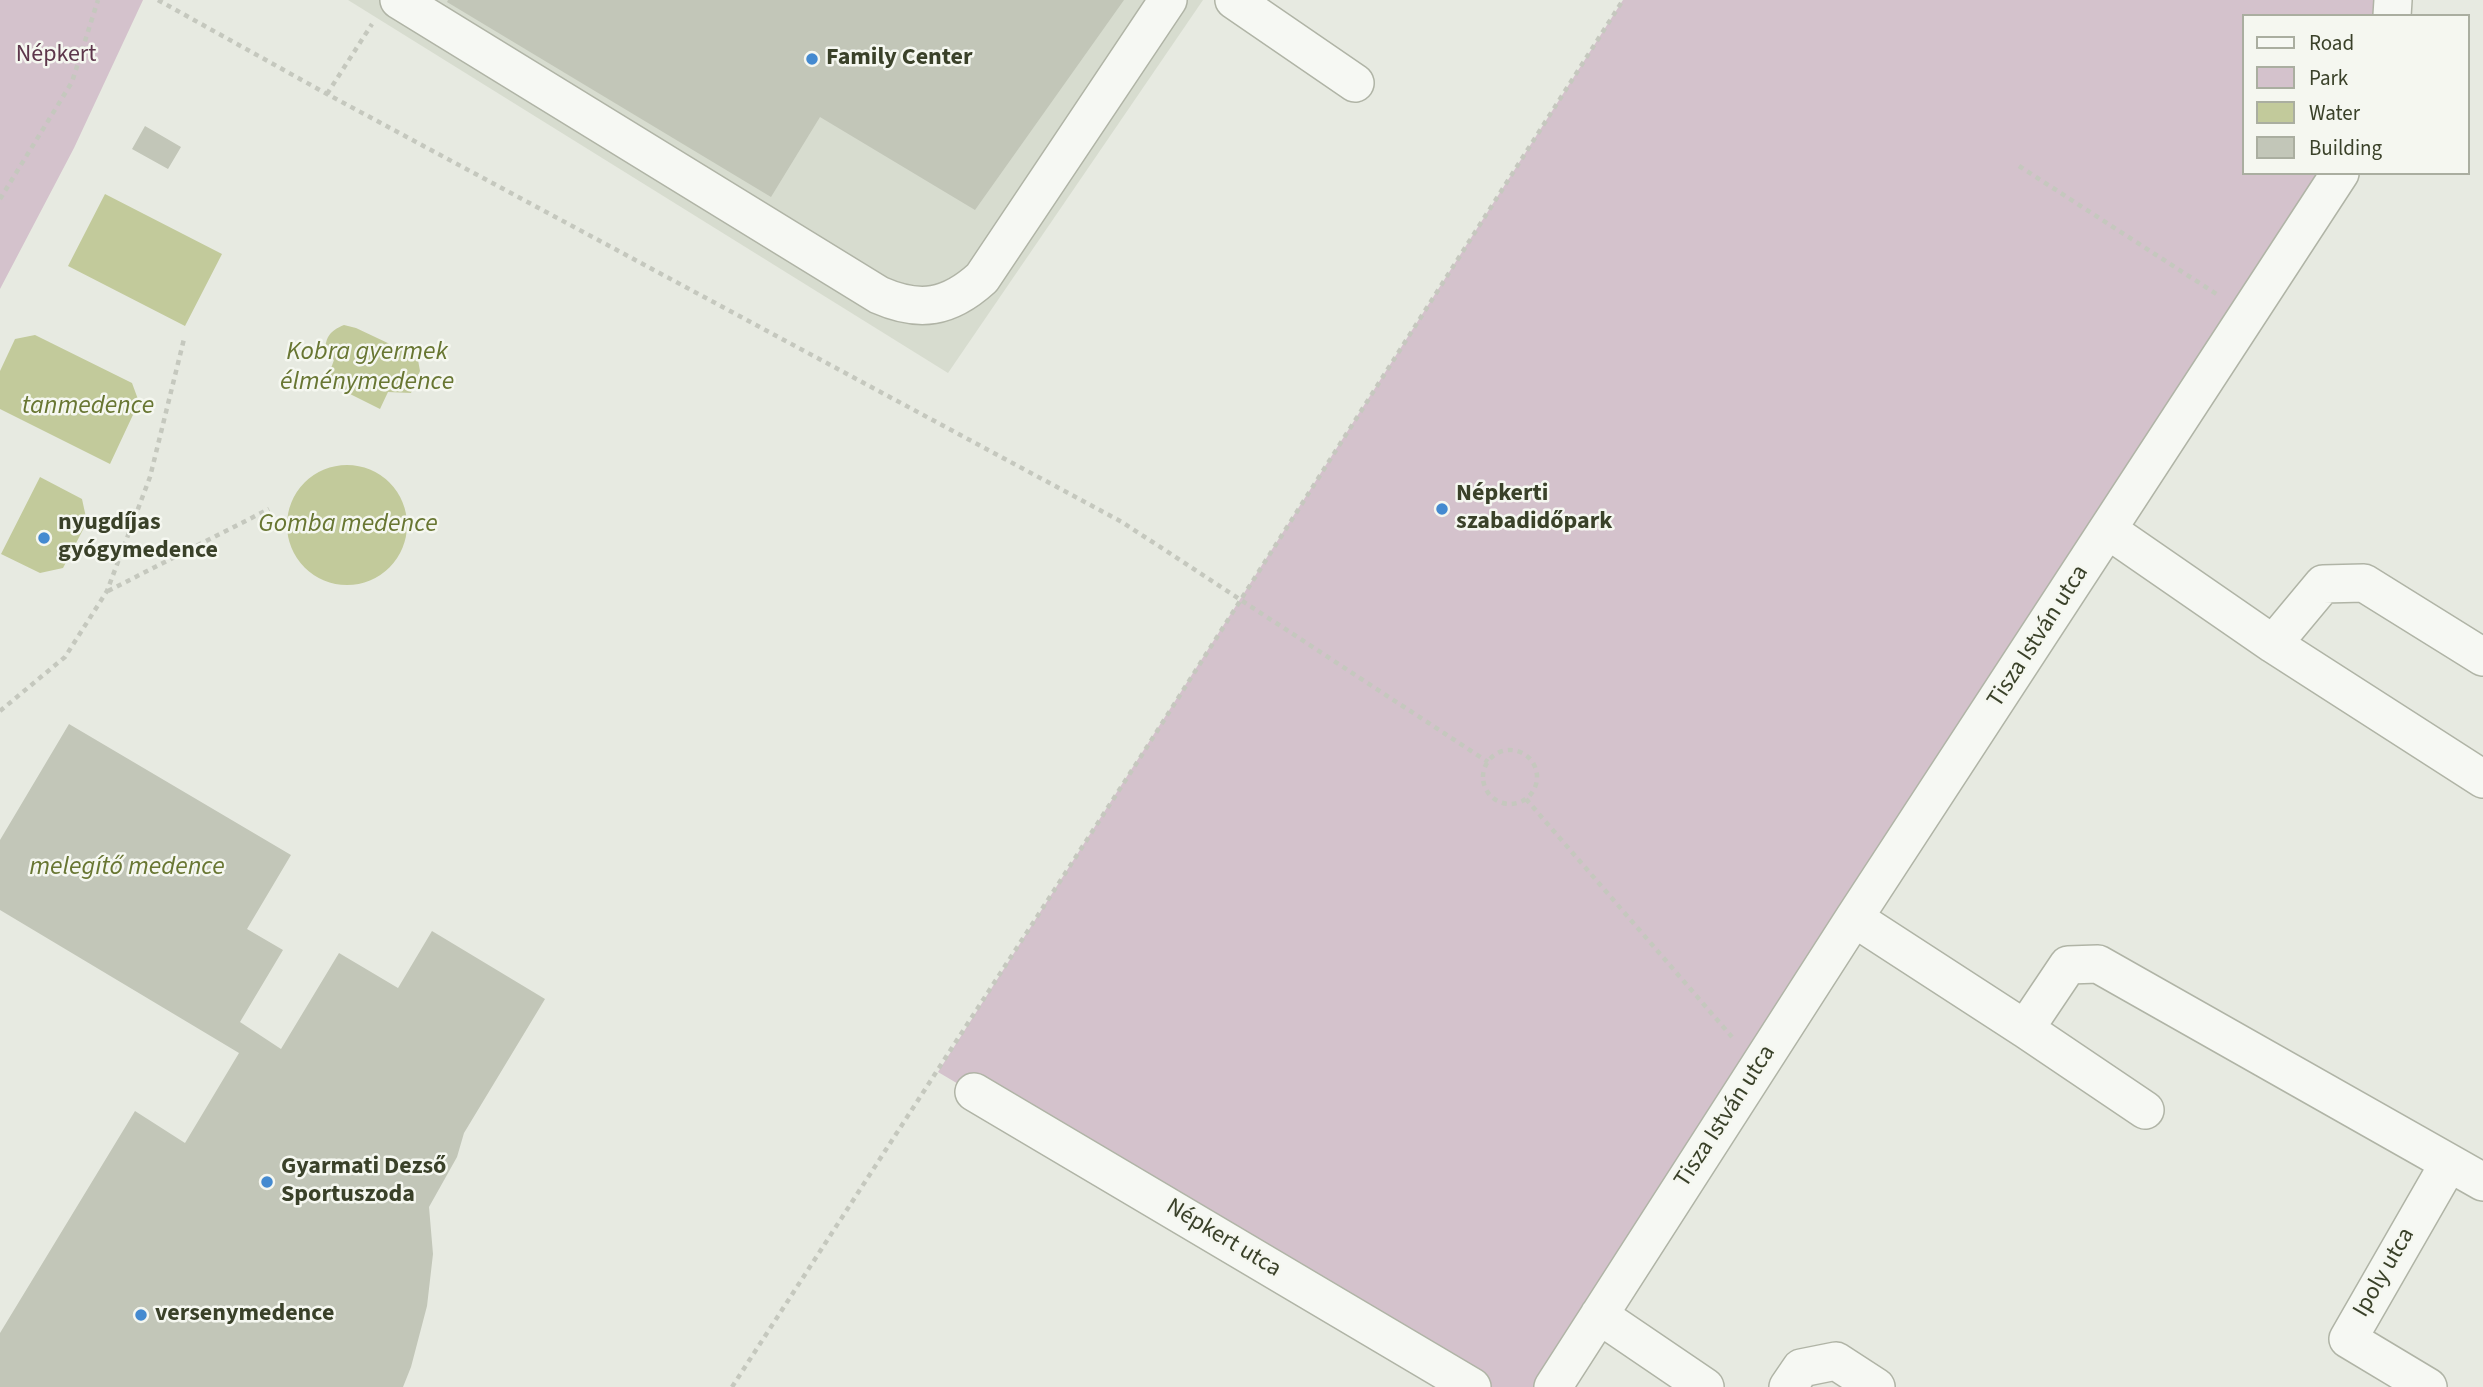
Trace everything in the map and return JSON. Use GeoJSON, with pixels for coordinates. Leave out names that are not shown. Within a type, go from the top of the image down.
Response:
{"type":"FeatureCollection","features":[{"type":"Feature","properties":{"kind":"street"},"geometry":{"type":"LineString","coordinates":[[386,10],[879,295],[900,304],[922,305],[944,303],[965,293],[982,278],[1168,0]]}},
{"type":"Feature","properties":{"kind":"street"},"geometry":{"type":"LineString","coordinates":[[1234,0],[1354,83]]}},
{"type":"Feature","properties":{"kind":"street","name":"Tisza István utca"},"geometry":{"type":"LineString","coordinates":[[1553,1387],[1854,918],[2339,175]]}},
{"type":"Feature","properties":{"kind":"street"},"geometry":{"type":"LineString","coordinates":[[2108,530],[2273,644],[2483,779]]}},
{"type":"Feature","properties":{"kind":"street"},"geometry":{"type":"LineString","coordinates":[[2273,644],[2323,584],[2364,583],[2483,657]]}},
{"type":"Feature","properties":{"kind":"street"},"geometry":{"type":"LineString","coordinates":[[1854,918],[2145,1110]]}},
{"type":"Feature","properties":{"kind":"street"},"geometry":{"type":"LineString","coordinates":[[2025,1029],[2068,965],[2098,964],[2483,1182]]}},
{"type":"Feature","properties":{"kind":"street","name":"Népkert utca"},"geometry":{"type":"LineString","coordinates":[[974,1092],[1472,1387]]}},
{"type":"Feature","properties":{"kind":"street","name":"Ipoly utca"},"geometry":{"type":"LineString","coordinates":[[2428,1387],[2347,1339],[2449,1163]]}},
{"type":"Feature","properties":{"kind":"street"},"geometry":{"type":"LineString","coordinates":[[1600,1315],[1705,1387]]}},
{"type":"Feature","properties":{"kind":"street"},"geometry":{"type":"LineString","coordinates":[[1788,1387],[1801,1368],[1836,1361],[1876,1387]]}},
{"type":"Feature","properties":{"kind":"path"},"geometry":{"type":"LineString","coordinates":[[0,199],[72,82],[98,0]]}},
{"type":"Feature","properties":{"kind":"path"},"geometry":{"type":"LineString","coordinates":[[158,0],[327,94],[1122,522],[1488,762]]}},
{"type":"Feature","properties":{"kind":"path"},"geometry":{"type":"LineString","coordinates":[[732,1387],[945,1060],[1623,0]]}},
{"type":"Feature","properties":{"kind":"path"},"geometry":{"type":"LineString","coordinates":[[327,94],[386,10]]}},
{"type":"Feature","properties":{"kind":"path"},"geometry":{"type":"LineString","coordinates":[[2019,166],[2248,315]]}},
{"type":"Feature","properties":{"kind":"path"},"geometry":{"type":"LineString","coordinates":[[0,711],[65,657],[107,591],[150,477],[184,339]]}},
{"type":"Feature","properties":{"kind":"path"},"geometry":{"type":"LineString","coordinates":[[107,591],[269,509]]}},
{"type":"Feature","properties":{"kind":"path"},"geometry":{"type":"LineString","coordinates":[[1518,751],[1533,761],[1538,779],[1526,799],[1507,804],[1492,797],[1483,782],[1483,773],[1488,762],[1500,752],[1518,751]]}},
{"type":"Feature","properties":{"kind":"path"},"geometry":{"type":"LineString","coordinates":[[1526,799],[1758,1067]]}},
{"type":"Feature","properties":{"kind":"shaded area"},"geometry":{"type":"Polygon","coordinates":[[[348,0],[1203,0],[948,373],[348,0]]]}},
{"type":"Feature","properties":{"kind":"green space","name":"Népkert"},"geometry":{"type":"Polygon","coordinates":[[[0,0],[143,0],[74,148],[0,289],[0,0]]]}},
{"type":"Feature","properties":{"kind":"green space"},"geometry":{"type":"Polygon","coordinates":[[[1623,0],[2393,0],[2392,14],[2242,14],[2242,175],[2339,175],[1553,1387],[1472,1387],[938,1072],[1623,0]]]}},
{"type":"Feature","properties":{"kind":"water"},"geometry":{"type":"Polygon","coordinates":[[[105,194],[222,254],[185,326],[68,266],[105,194]]]}},
{"type":"Feature","properties":{"kind":"water","name":"Kobra gyermek élménymedence"},"geometry":{"type":"Polygon","coordinates":[[[344,325],[411,354],[418,360],[420,371],[411,393],[388,392],[380,409],[326,382],[334,360],[325,351],[326,341],[332,332],[344,325]]]}},
{"type":"Feature","properties":{"kind":"water","name":"tanmedence"},"geometry":{"type":"Polygon","coordinates":[[[35,335],[132,383],[139,402],[110,464],[0,409],[0,371],[15,339],[35,335]]]}},
{"type":"Feature","properties":{"kind":"water","name":"Gomba medence"},"geometry":{"type":"Polygon","coordinates":[[[347,465],[370,470],[389,483],[402,502],[407,525],[402,548],[389,567],[370,580],[347,585],[324,580],[305,567],[292,548],[287,525],[292,502],[305,483],[324,470],[347,465]]]}},
{"type":"Feature","properties":{"kind":"water","name":"nyugdíjas gyógymedence"},"geometry":{"type":"Polygon","coordinates":[[[40,477],[82,499],[87,522],[63,568],[40,573],[1,554],[40,477]]]}},
{"type":"Feature","properties":{"kind":"building","name":"Family Center"},"geometry":{"type":"Polygon","coordinates":[[[1124,0],[975,210],[820,117],[771,197],[447,2],[1124,0]]]}},
{"type":"Feature","properties":{"kind":"building"},"geometry":{"type":"Polygon","coordinates":[[[145,126],[181,147],[168,169],[132,149],[145,126]]]}},
{"type":"Feature","properties":{"kind":"building"},"geometry":{"type":"Polygon","coordinates":[[[69,724],[291,855],[247,929],[283,950],[240,1022],[281,1049],[339,953],[398,988],[432,931],[545,999],[464,1133],[457,1157],[429,1207],[433,1254],[427,1306],[403,1387],[0,1387],[0,1333],[135,1111],[185,1143],[239,1053],[0,910],[0,840],[69,724]]]}},
{"type":"Feature","properties":{"kind":"place","name":"Family Center"},"geometry":{"type":"Point","coordinates":[812,59]}},
{"type":"Feature","properties":{"kind":"place","name":"Népkerti szabadidőpark"},"geometry":{"type":"Point","coordinates":[1442,509]}},
{"type":"Feature","properties":{"kind":"place","name":"nyugdíjas gyógymedence"},"geometry":{"type":"Point","coordinates":[44,538]}},
{"type":"Feature","properties":{"kind":"place","name":"Gyarmati Dezső Sportuszoda"},"geometry":{"type":"Point","coordinates":[267,1182]}},
{"type":"Feature","properties":{"kind":"place","name":"versenymedence"},"geometry":{"type":"Point","coordinates":[141,1315]}},
{"type":"Feature","properties":{"kind":"water label","name":"melegítő medence"},"geometry":{"type":"Point","coordinates":[127,868]}}]}
